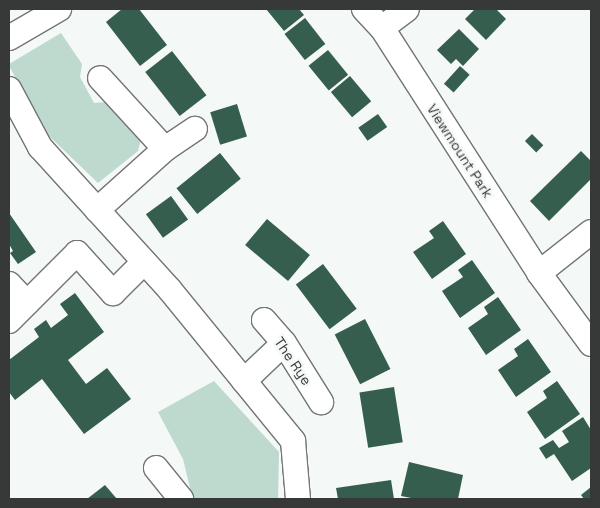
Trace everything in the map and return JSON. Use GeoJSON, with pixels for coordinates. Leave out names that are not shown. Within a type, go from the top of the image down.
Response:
{"type":"FeatureCollection","features":[{"type":"Feature","properties":{"kind":"street"},"geometry":{"type":"LineString","coordinates":[[9,38],[59,9]]}},
{"type":"Feature","properties":{"kind":"street","name":"Viewmount Park"},"geometry":{"type":"LineString","coordinates":[[364,9],[382,28],[539,273],[591,344]]}},
{"type":"Feature","properties":{"kind":"street"},"geometry":{"type":"LineString","coordinates":[[382,28],[407,9]]}},
{"type":"Feature","properties":{"kind":"street"},"geometry":{"type":"LineString","coordinates":[[100,78],[165,149]]}},
{"type":"Feature","properties":{"kind":"street"},"geometry":{"type":"LineString","coordinates":[[9,89],[40,146],[144,262],[293,441],[298,499]]}},
{"type":"Feature","properties":{"kind":"street"},"geometry":{"type":"LineString","coordinates":[[97,210],[165,149],[195,129]]}},
{"type":"Feature","properties":{"kind":"street"},"geometry":{"type":"LineString","coordinates":[[539,273],[591,232]]}},
{"type":"Feature","properties":{"kind":"street"},"geometry":{"type":"LineString","coordinates":[[9,321],[78,253],[113,293],[144,262]]}},
{"type":"Feature","properties":{"kind":"street"},"geometry":{"type":"LineString","coordinates":[[9,284],[27,303]]}},
{"type":"Feature","properties":{"kind":"street","name":"The Rye"},"geometry":{"type":"LineString","coordinates":[[264,320],[284,343],[321,402]]}},
{"type":"Feature","properties":{"kind":"street"},"geometry":{"type":"LineString","coordinates":[[244,381],[284,343]]}},
{"type":"Feature","properties":{"kind":"street"},"geometry":{"type":"LineString","coordinates":[[156,468],[180,499]]}},
{"type":"Feature","properties":{"kind":"green space"},"geometry":{"type":"Polygon","coordinates":[[[61,33],[82,64],[80,77],[94,103],[107,102],[141,139],[138,151],[98,183],[48,135],[9,66],[9,64],[61,33]]]}},
{"type":"Feature","properties":{"kind":"green space"},"geometry":{"type":"Polygon","coordinates":[[[214,381],[279,452],[278,499],[195,499],[192,496],[183,459],[158,412],[214,381]]]}},
{"type":"Feature","properties":{"kind":"building"},"geometry":{"type":"Polygon","coordinates":[[[122,9],[139,9],[167,45],[140,66],[106,22],[122,9]]]}},
{"type":"Feature","properties":{"kind":"building"},"geometry":{"type":"Polygon","coordinates":[[[266,9],[299,9],[304,15],[284,31],[266,9]]]}},
{"type":"Feature","properties":{"kind":"building"},"geometry":{"type":"Polygon","coordinates":[[[475,9],[496,9],[506,19],[486,40],[465,19],[475,9]]]}},
{"type":"Feature","properties":{"kind":"building"},"geometry":{"type":"Polygon","coordinates":[[[305,18],[325,44],[305,60],[285,34],[305,18]]]}},
{"type":"Feature","properties":{"kind":"building"},"geometry":{"type":"Polygon","coordinates":[[[459,29],[479,49],[463,66],[456,59],[451,64],[437,50],[459,29]]]}},
{"type":"Feature","properties":{"kind":"building"},"geometry":{"type":"Polygon","coordinates":[[[328,50],[348,75],[329,91],[309,66],[328,50]]]}},
{"type":"Feature","properties":{"kind":"building"},"geometry":{"type":"Polygon","coordinates":[[[172,51],[206,95],[180,116],[145,72],[172,51]]]}},
{"type":"Feature","properties":{"kind":"building"},"geometry":{"type":"Polygon","coordinates":[[[460,66],[470,75],[454,93],[444,84],[460,66]]]}},
{"type":"Feature","properties":{"kind":"building"},"geometry":{"type":"Polygon","coordinates":[[[350,76],[371,101],[352,117],[331,92],[350,76]]]}},
{"type":"Feature","properties":{"kind":"building"},"geometry":{"type":"Polygon","coordinates":[[[237,104],[247,137],[220,145],[210,112],[237,104]]]}},
{"type":"Feature","properties":{"kind":"building"},"geometry":{"type":"Polygon","coordinates":[[[378,114],[387,127],[368,141],[358,128],[378,114]]]}},
{"type":"Feature","properties":{"kind":"building"},"geometry":{"type":"Polygon","coordinates":[[[532,134],[543,145],[536,152],[525,141],[532,134]]]}},
{"type":"Feature","properties":{"kind":"building"},"geometry":{"type":"Polygon","coordinates":[[[581,151],[591,161],[591,179],[549,221],[530,201],[581,151]]]}},
{"type":"Feature","properties":{"kind":"building"},"geometry":{"type":"Polygon","coordinates":[[[220,153],[241,179],[197,214],[176,188],[220,153]]]}},
{"type":"Feature","properties":{"kind":"building"},"geometry":{"type":"Polygon","coordinates":[[[171,196],[188,219],[163,238],[146,214],[171,196]]]}},
{"type":"Feature","properties":{"kind":"building"},"geometry":{"type":"Polygon","coordinates":[[[9,213],[36,252],[18,264],[10,253],[13,251],[9,244],[9,213]]]}},
{"type":"Feature","properties":{"kind":"building"},"geometry":{"type":"Polygon","coordinates":[[[267,219],[310,255],[288,281],[245,245],[267,219]]]}},
{"type":"Feature","properties":{"kind":"building"},"geometry":{"type":"Polygon","coordinates":[[[443,221],[466,254],[432,279],[413,252],[434,238],[429,231],[443,221]]]}},
{"type":"Feature","properties":{"kind":"building"},"geometry":{"type":"Polygon","coordinates":[[[472,260],[495,293],[460,318],[442,291],[463,277],[458,270],[472,260]]]}},
{"type":"Feature","properties":{"kind":"building"},"geometry":{"type":"Polygon","coordinates":[[[323,264],[357,309],[330,329],[296,284],[323,264]]]}},
{"type":"Feature","properties":{"kind":"building"},"geometry":{"type":"Polygon","coordinates":[[[75,293],[104,332],[68,360],[86,384],[107,368],[131,399],[84,434],[42,379],[15,400],[9,392],[9,360],[39,337],[34,329],[46,320],[51,328],[68,315],[60,304],[75,293]]]}},
{"type":"Feature","properties":{"kind":"building"},"geometry":{"type":"Polygon","coordinates":[[[498,297],[521,330],[486,355],[468,328],[488,314],[484,307],[498,297]]]}},
{"type":"Feature","properties":{"kind":"building"},"geometry":{"type":"Polygon","coordinates":[[[365,319],[390,369],[360,384],[335,334],[365,319]]]}},
{"type":"Feature","properties":{"kind":"building"},"geometry":{"type":"Polygon","coordinates":[[[528,339],[551,372],[516,397],[498,370],[518,356],[514,349],[528,339]]]}},
{"type":"Feature","properties":{"kind":"building"},"geometry":{"type":"Polygon","coordinates":[[[557,381],[580,414],[545,439],[527,412],[547,398],[543,391],[557,381]]]}},
{"type":"Feature","properties":{"kind":"building"},"geometry":{"type":"Polygon","coordinates":[[[394,387],[403,442],[368,448],[359,392],[394,387]]]}},
{"type":"Feature","properties":{"kind":"building"},"geometry":{"type":"Polygon","coordinates":[[[583,417],[591,430],[591,468],[572,481],[554,454],[546,459],[539,448],[553,440],[559,448],[569,442],[562,431],[583,417]]]}},
{"type":"Feature","properties":{"kind":"building"},"geometry":{"type":"Polygon","coordinates":[[[409,462],[463,475],[458,499],[416,499],[401,496],[409,462]]]}},
{"type":"Feature","properties":{"kind":"building"},"geometry":{"type":"Polygon","coordinates":[[[391,480],[394,499],[338,499],[336,488],[391,480]]]}},
{"type":"Feature","properties":{"kind":"building"},"geometry":{"type":"Polygon","coordinates":[[[105,485],[117,499],[87,499],[105,485]]]}},
{"type":"Feature","properties":{"kind":"building"},"geometry":{"type":"Polygon","coordinates":[[[591,487],[591,499],[584,499],[581,495],[591,487]]]}}]}
